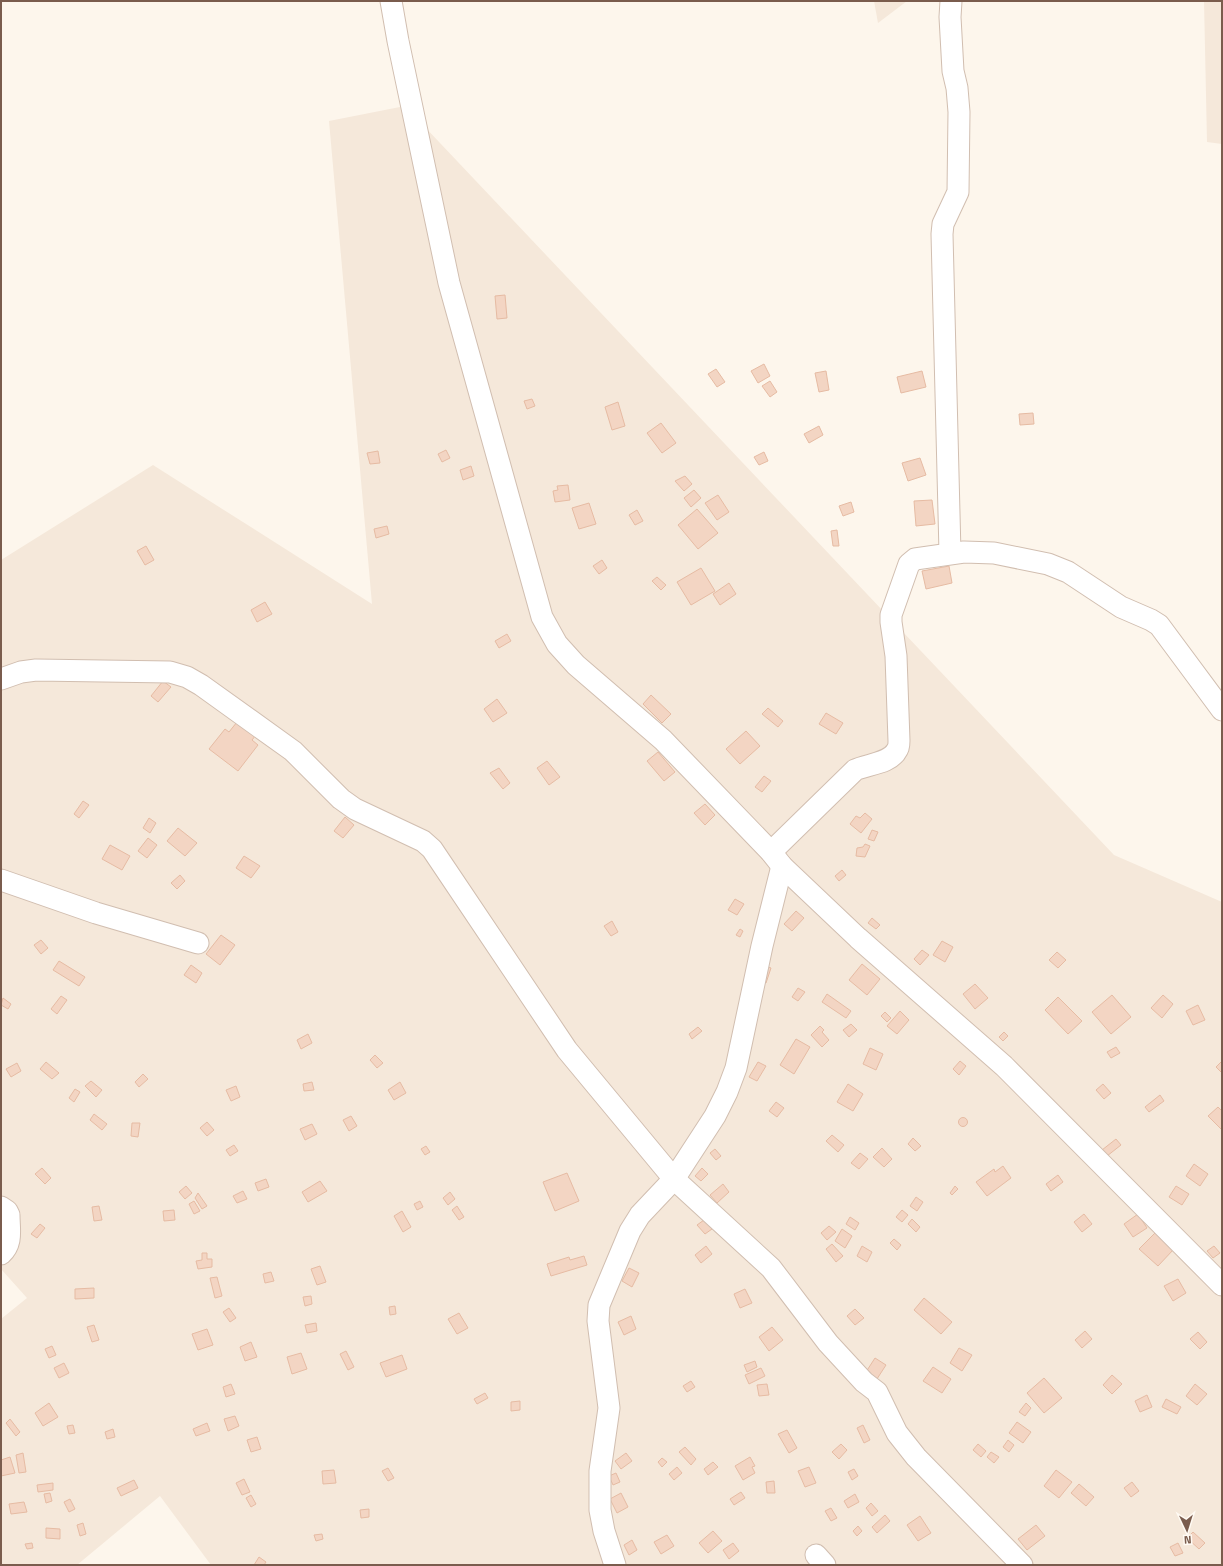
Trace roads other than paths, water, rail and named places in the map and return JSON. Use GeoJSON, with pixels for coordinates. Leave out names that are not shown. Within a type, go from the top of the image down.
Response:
{"type":"FeatureCollection","features":[{"type":"Feature","properties":{"kind":"street"},"geometry":{"type":"LineString","coordinates":[[391,1],[399,49],[449,283],[542,617],[557,644],[576,665],[663,740],[776,859],[858,938],[1004,1066],[1222,1285]]}},
{"type":"Feature","properties":{"kind":"street"},"geometry":{"type":"LineString","coordinates":[[950,553],[942,234],[943,224],[958,192],[959,112],[957,88],[953,71],[950,17],[951,1]]}},
{"type":"Feature","properties":{"kind":"street"},"geometry":{"type":"LineString","coordinates":[[616,1565],[604,1531],[600,1510],[600,1471],[609,1408],[598,1321],[599,1305],[630,1231],[640,1215],[674,1179],[715,1116],[727,1092],[736,1068],[762,946],[776,859],[855,770],[881,762],[892,756],[898,750],[896,656],[891,622],[892,614],[911,561],[950,553],[994,554],[1048,564],[1068,572],[1121,607],[1152,620],[1159,625],[1222,710]]}},
{"type":"Feature","properties":{"kind":"street"},"geometry":{"type":"LineString","coordinates":[[1,679],[21,672],[36,670],[170,672],[187,677],[201,685],[293,751],[341,799],[355,809],[422,841],[432,849],[567,1050],[674,1179],[771,1268],[828,1342],[864,1382],[876,1392],[897,1433],[916,1457],[1022,1565]]}},
{"type":"Feature","properties":{"kind":"street"},"geometry":{"type":"LineString","coordinates":[[1,880],[96,913],[198,943]]}},
{"type":"Feature","properties":{"kind":"street"},"geometry":{"type":"LineString","coordinates":[[1,1207],[7,1211],[9,1215],[10,1241],[7,1249],[1,1254]]}}]}
